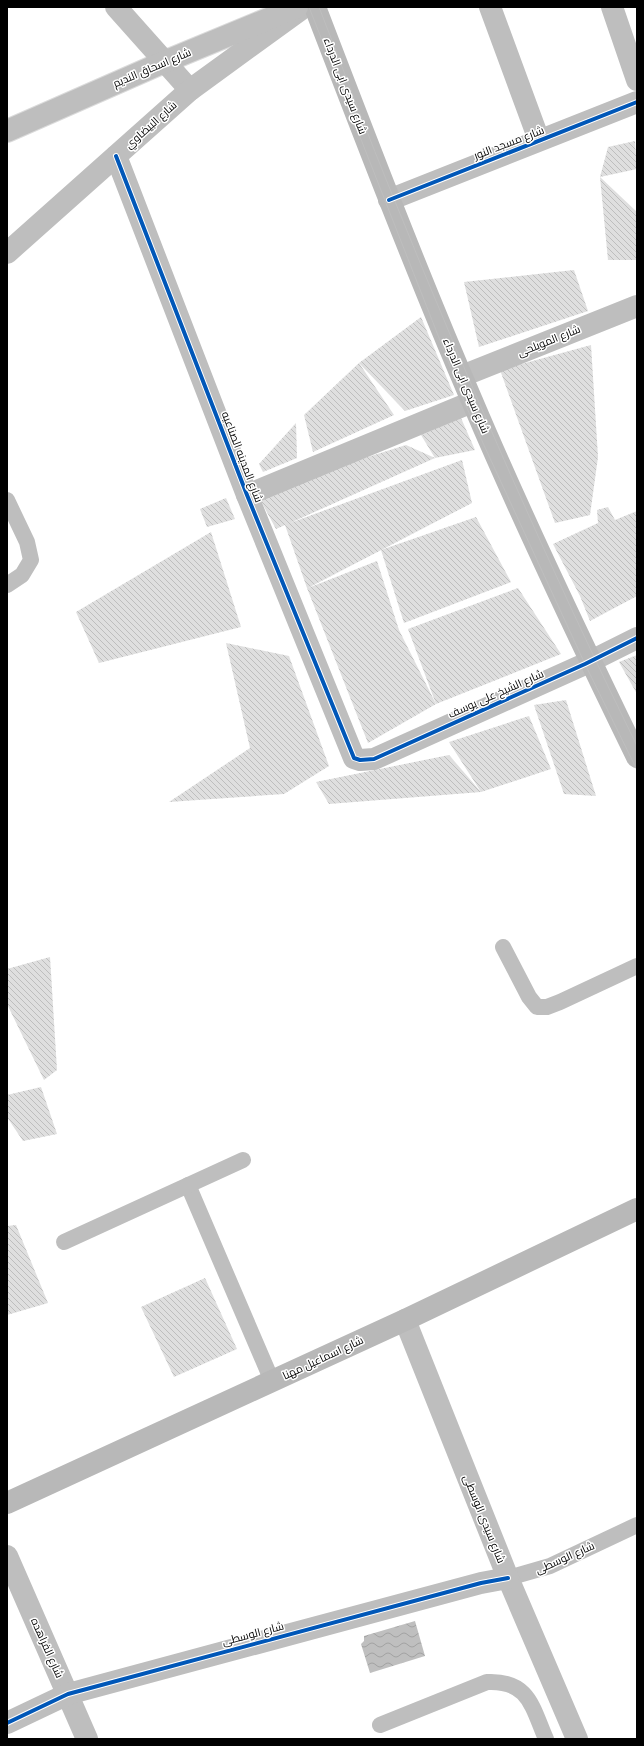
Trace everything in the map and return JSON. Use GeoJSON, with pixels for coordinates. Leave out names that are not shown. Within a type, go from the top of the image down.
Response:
{"type":"FeatureCollection","features":[{"type":"Feature","properties":{"kind":"main road","name":"شارع سيدى ابى الدرداء"},"geometry":{"type":"LineString","coordinates":[[315,7],[389,200],[472,402],[590,661],[637,757]]}},
{"type":"Feature","properties":{"kind":"main road","name":"شارع اسماعيل مهنا"},"geometry":{"type":"LineString","coordinates":[[7,1503],[405,1320],[637,1209]]}},
{"type":"Feature","properties":{"kind":"street"},"geometry":{"type":"LineString","coordinates":[[116,7],[190,90]]}},
{"type":"Feature","properties":{"kind":"street","name":"شارع اسحاق النديم"},"geometry":{"type":"LineString","coordinates":[[7,131],[164,62],[297,7]]}},
{"type":"Feature","properties":{"kind":"street","name":"شارع البيضاوي"},"geometry":{"type":"LineString","coordinates":[[7,253],[190,90],[304,7]]}},
{"type":"Feature","properties":{"kind":"street"},"geometry":{"type":"LineString","coordinates":[[490,7],[540,140]]}},
{"type":"Feature","properties":{"kind":"street"},"geometry":{"type":"LineString","coordinates":[[612,7],[637,80]]}},
{"type":"Feature","properties":{"kind":"street","name":"شارع مسجد النور"},"geometry":{"type":"LineString","coordinates":[[389,200],[637,102]]}},
{"type":"Feature","properties":{"kind":"street","name":"شارع المدينه الصناعيه"},"geometry":{"type":"LineString","coordinates":[[116,156],[247,495],[351,753],[354,758],[360,760]]}},
{"type":"Feature","properties":{"kind":"street","name":"شارع المويلحى"},"geometry":{"type":"LineString","coordinates":[[462,376],[637,306]]}},
{"type":"Feature","properties":{"kind":"street"},"geometry":{"type":"LineString","coordinates":[[247,495],[472,402]]}},
{"type":"Feature","properties":{"kind":"street","name":"شارع الشيخ على يوسف"},"geometry":{"type":"LineString","coordinates":[[360,760],[374,759],[590,661],[637,638]]}},
{"type":"Feature","properties":{"kind":"street","name":"شارع سيدى الوسطى"},"geometry":{"type":"LineString","coordinates":[[405,1320],[508,1578],[578,1739]]}},
{"type":"Feature","properties":{"kind":"street","name":"شارع الفراهده"},"geometry":{"type":"LineString","coordinates":[[7,1556],[87,1739]]}},
{"type":"Feature","properties":{"kind":"street","name":"شارع الوسطى"},"geometry":{"type":"LineString","coordinates":[[7,1723],[68,1694],[473,1585],[508,1578]]}},
{"type":"Feature","properties":{"kind":"lane"},"geometry":{"type":"LineString","coordinates":[[7,500],[27,542],[31,560],[22,575],[7,585]]}},
{"type":"Feature","properties":{"kind":"lane"},"geometry":{"type":"LineString","coordinates":[[503,947],[529,998],[537,1007],[547,1007],[560,1002],[637,966]]}},
{"type":"Feature","properties":{"kind":"lane"},"geometry":{"type":"LineString","coordinates":[[64,1242],[243,1160]]}},
{"type":"Feature","properties":{"kind":"lane"},"geometry":{"type":"LineString","coordinates":[[188,1185],[272,1381]]}},
{"type":"Feature","properties":{"kind":"lane","name":"شارع الوسطى"},"geometry":{"type":"LineString","coordinates":[[508,1578],[550,1566],[637,1525]]}},
{"type":"Feature","properties":{"kind":"lane"},"geometry":{"type":"LineString","coordinates":[[380,1725],[487,1682],[502,1681],[515,1686],[526,1695],[546,1739]]}},
{"type":"Feature","properties":{"kind":"water"},"geometry":{"type":"Polygon","coordinates":[[[415,1621],[425,1656],[370,1673],[361,1644],[364,1641],[364,1636],[415,1621]]]}},
{"type":"Feature","properties":{"kind":"building"},"geometry":{"type":"Polygon","coordinates":[[[635,141],[637,169],[600,177],[608,147],[635,141]]]}},
{"type":"Feature","properties":{"kind":"building"},"geometry":{"type":"Polygon","coordinates":[[[600,177],[637,212],[637,260],[608,260],[600,177]]]}},
{"type":"Feature","properties":{"kind":"building"},"geometry":{"type":"Polygon","coordinates":[[[574,270],[588,311],[479,347],[464,282],[574,270]]]}},
{"type":"Feature","properties":{"kind":"building"},"geometry":{"type":"Polygon","coordinates":[[[421,317],[454,395],[405,411],[359,363],[421,317]]]}},
{"type":"Feature","properties":{"kind":"building"},"geometry":{"type":"Polygon","coordinates":[[[591,345],[598,457],[590,515],[555,523],[500,370],[591,345]]]}},
{"type":"Feature","properties":{"kind":"building"},"geometry":{"type":"Polygon","coordinates":[[[359,363],[394,415],[313,452],[304,415],[359,363]]]}},
{"type":"Feature","properties":{"kind":"building"},"geometry":{"type":"Polygon","coordinates":[[[461,418],[475,450],[435,458],[421,435],[461,418]]]}},
{"type":"Feature","properties":{"kind":"building"},"geometry":{"type":"Polygon","coordinates":[[[296,423],[297,458],[263,472],[259,464],[296,423]]]}},
{"type":"Feature","properties":{"kind":"building"},"geometry":{"type":"Polygon","coordinates":[[[406,445],[435,458],[290,523],[462,460],[472,503],[308,588],[377,561],[399,630],[436,704],[368,743],[307,588],[285,525],[276,529],[256,492],[406,445]]]}},
{"type":"Feature","properties":{"kind":"building"},"geometry":{"type":"Polygon","coordinates":[[[226,498],[235,519],[207,527],[200,509],[226,498]]]}},
{"type":"Feature","properties":{"kind":"building"},"geometry":{"type":"Polygon","coordinates":[[[608,507],[615,520],[637,511],[637,596],[590,621],[580,596],[553,544],[598,523],[597,510],[608,507]]]}},
{"type":"Feature","properties":{"kind":"building"},"geometry":{"type":"Polygon","coordinates":[[[476,517],[511,582],[404,623],[381,550],[476,517]]]}},
{"type":"Feature","properties":{"kind":"building"},"geometry":{"type":"Polygon","coordinates":[[[211,532],[241,627],[99,663],[76,612],[211,532]]]}},
{"type":"Feature","properties":{"kind":"building"},"geometry":{"type":"Polygon","coordinates":[[[518,588],[561,654],[436,704],[408,629],[518,588]]]}},
{"type":"Feature","properties":{"kind":"building"},"geometry":{"type":"Polygon","coordinates":[[[226,643],[289,656],[329,766],[284,794],[169,802],[250,748],[226,643]]]}},
{"type":"Feature","properties":{"kind":"building"},"geometry":{"type":"Polygon","coordinates":[[[637,655],[637,694],[619,662],[637,655]]]}},
{"type":"Feature","properties":{"kind":"building"},"geometry":{"type":"Polygon","coordinates":[[[566,700],[596,796],[564,794],[534,705],[566,700]]]}},
{"type":"Feature","properties":{"kind":"building"},"geometry":{"type":"Polygon","coordinates":[[[529,716],[551,769],[481,792],[449,742],[529,716]]]}},
{"type":"Feature","properties":{"kind":"building"},"geometry":{"type":"Polygon","coordinates":[[[449,755],[481,792],[329,804],[316,782],[449,755]]]}},
{"type":"Feature","properties":{"kind":"building"},"geometry":{"type":"Polygon","coordinates":[[[50,957],[57,1070],[44,1080],[7,1004],[7,969],[50,957]]]}},
{"type":"Feature","properties":{"kind":"building"},"geometry":{"type":"Polygon","coordinates":[[[41,1087],[57,1134],[23,1141],[7,1117],[7,1095],[41,1087]]]}},
{"type":"Feature","properties":{"kind":"building"},"geometry":{"type":"Polygon","coordinates":[[[16,1225],[48,1303],[7,1315],[7,1226],[16,1225]]]}},
{"type":"Feature","properties":{"kind":"building"},"geometry":{"type":"Polygon","coordinates":[[[205,1278],[237,1349],[174,1377],[141,1307],[205,1278]]]}},
{"type":"Feature","properties":{"kind":"tram line"},"geometry":{"type":"LineString","coordinates":[[309,7],[465,404],[585,664],[637,770]]}},
{"type":"Feature","properties":{"kind":"tram line"},"geometry":{"type":"LineString","coordinates":[[319,7],[384,175],[481,406],[572,611],[637,746]]}},
{"type":"Feature","properties":{"kind":"cycle path"},"geometry":{"type":"LineString","coordinates":[[389,200],[637,102]]}},
{"type":"Feature","properties":{"kind":"cycle path"},"geometry":{"type":"LineString","coordinates":[[116,156],[247,495],[354,758],[360,760],[374,759],[585,664],[637,638]]}},
{"type":"Feature","properties":{"kind":"cycle path"},"geometry":{"type":"LineString","coordinates":[[7,1723],[68,1694],[481,1583],[508,1578]]}}]}
